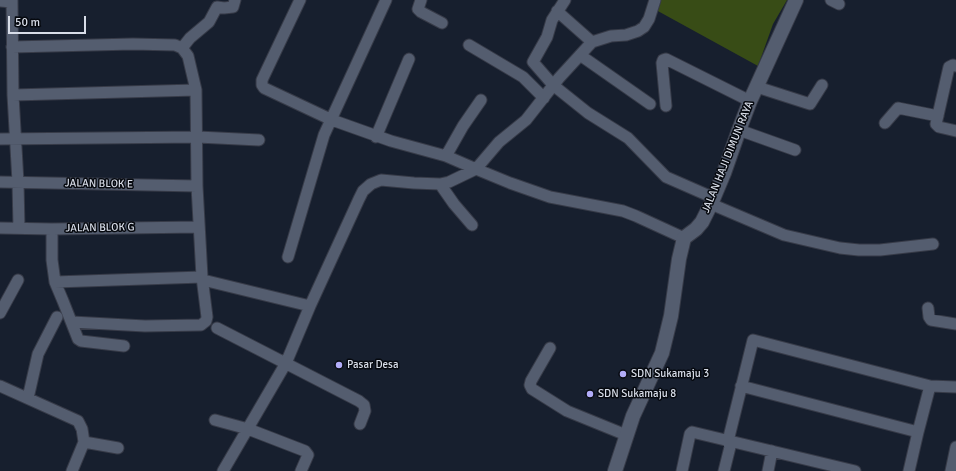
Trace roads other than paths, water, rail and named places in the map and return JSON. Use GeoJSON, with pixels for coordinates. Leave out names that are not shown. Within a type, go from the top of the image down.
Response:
{"type":"FeatureCollection","features":[{"type":"Feature","properties":{"kind":"street"},"geometry":{"type":"LineString","coordinates":[[182,48],[190,38],[209,22],[217,7],[233,7],[235,0]]}},
{"type":"Feature","properties":{"kind":"street"},"geometry":{"type":"LineString","coordinates":[[300,0],[262,80],[264,88],[332,120],[376,137],[446,156],[510,183],[550,197],[623,211],[684,238],[679,259],[671,316],[662,353],[639,401],[626,435],[615,471]]}},
{"type":"Feature","properties":{"kind":"street"},"geometry":{"type":"LineString","coordinates":[[288,257],[324,135],[386,0]]}},
{"type":"Feature","properties":{"kind":"street"},"geometry":{"type":"LineString","coordinates":[[421,0],[418,9],[442,23]]}},
{"type":"Feature","properties":{"kind":"street"},"geometry":{"type":"LineString","coordinates":[[565,0],[557,11],[547,37],[533,62],[553,85],[588,112],[628,138],[669,180],[784,235],[840,248],[859,250],[880,250],[933,244]]}},
{"type":"Feature","properties":{"kind":"street"},"geometry":{"type":"LineString","coordinates":[[223,471],[286,363],[310,306],[364,191],[371,184],[381,180],[440,184],[449,182],[476,169],[499,142],[526,120],[553,85],[592,42],[611,36],[626,35],[638,31],[644,27],[649,19],[655,0]]}},
{"type":"Feature","properties":{"kind":"street","name":"JALAN HAJI DIMUN RAYA"},"geometry":{"type":"LineString","coordinates":[[684,238],[696,229],[702,222],[713,201],[750,101],[796,0]]}},
{"type":"Feature","properties":{"kind":"street"},"geometry":{"type":"LineString","coordinates":[[0,2],[12,1],[14,138],[18,182],[18,228]]}},
{"type":"Feature","properties":{"kind":"street"},"geometry":{"type":"LineString","coordinates":[[557,11],[592,42]]}},
{"type":"Feature","properties":{"kind":"street"},"geometry":{"type":"LineString","coordinates":[[12,46],[134,44],[175,45],[182,48],[188,56],[196,90],[198,138],[197,186],[202,279],[207,317],[206,321],[202,325],[145,326],[72,322]]}},
{"type":"Feature","properties":{"kind":"street"},"geometry":{"type":"LineString","coordinates":[[469,45],[523,77],[544,98]]}},
{"type":"Feature","properties":{"kind":"street"},"geometry":{"type":"LineString","coordinates":[[580,55],[650,104]]}},
{"type":"Feature","properties":{"kind":"street"},"geometry":{"type":"LineString","coordinates":[[376,137],[409,59]]}},
{"type":"Feature","properties":{"kind":"street"},"geometry":{"type":"LineString","coordinates":[[666,106],[662,63],[663,60],[666,59],[750,101]]}},
{"type":"Feature","properties":{"kind":"street"},"geometry":{"type":"LineString","coordinates":[[956,66],[953,65],[949,67],[937,125],[956,131]]}},
{"type":"Feature","properties":{"kind":"street"},"geometry":{"type":"LineString","coordinates":[[756,87],[810,104],[822,85]]}},
{"type":"Feature","properties":{"kind":"street"},"geometry":{"type":"LineString","coordinates":[[13,95],[196,90]]}},
{"type":"Feature","properties":{"kind":"street"},"geometry":{"type":"LineString","coordinates":[[446,156],[463,126],[481,100]]}},
{"type":"Feature","properties":{"kind":"street"},"geometry":{"type":"LineString","coordinates":[[885,123],[898,108],[938,116]]}},
{"type":"Feature","properties":{"kind":"street"},"geometry":{"type":"LineString","coordinates":[[739,130],[795,150]]}},
{"type":"Feature","properties":{"kind":"street"},"geometry":{"type":"LineString","coordinates":[[0,139],[198,138],[259,140]]}},
{"type":"Feature","properties":{"kind":"street","name":"JALAN BLOK E"},"geometry":{"type":"LineString","coordinates":[[0,182],[197,186]]}},
{"type":"Feature","properties":{"kind":"street"},"geometry":{"type":"LineString","coordinates":[[440,184],[454,204],[472,225]]}},
{"type":"Feature","properties":{"kind":"street","name":"JALAN BLOK G"},"geometry":{"type":"LineString","coordinates":[[0,228],[52,229],[199,227]]}},
{"type":"Feature","properties":{"kind":"street"},"geometry":{"type":"LineString","coordinates":[[52,229],[52,260],[55,282],[78,339],[81,342],[124,346]]}},
{"type":"Feature","properties":{"kind":"street"},"geometry":{"type":"LineString","coordinates":[[55,282],[202,279],[310,306]]}},
{"type":"Feature","properties":{"kind":"street"},"geometry":{"type":"LineString","coordinates":[[0,311],[18,280]]}},
{"type":"Feature","properties":{"kind":"street"},"geometry":{"type":"LineString","coordinates":[[928,308],[929,317],[931,320],[956,324]]}},
{"type":"Feature","properties":{"kind":"street"},"geometry":{"type":"LineString","coordinates":[[28,398],[38,354],[57,317]]}},
{"type":"Feature","properties":{"kind":"street"},"geometry":{"type":"LineString","coordinates":[[217,328],[359,401],[364,405],[365,411],[360,424]]}},
{"type":"Feature","properties":{"kind":"street"},"geometry":{"type":"LineString","coordinates":[[724,471],[730,447],[728,441],[753,340],[930,386],[956,387]]}},
{"type":"Feature","properties":{"kind":"street"},"geometry":{"type":"LineString","coordinates":[[550,348],[531,381],[530,385],[532,389],[567,411],[626,435]]}},
{"type":"Feature","properties":{"kind":"street"},"geometry":{"type":"LineString","coordinates":[[0,386],[78,421],[82,429],[84,442],[72,471]]}},
{"type":"Feature","properties":{"kind":"street"},"geometry":{"type":"LineString","coordinates":[[742,386],[918,432]]}},
{"type":"Feature","properties":{"kind":"street"},"geometry":{"type":"LineString","coordinates":[[909,471],[930,386]]}},
{"type":"Feature","properties":{"kind":"street"},"geometry":{"type":"LineString","coordinates":[[215,420],[248,429],[305,451],[308,455],[301,471]]}},
{"type":"Feature","properties":{"kind":"street"},"geometry":{"type":"LineString","coordinates":[[682,471],[690,434],[692,432],[855,471]]}},
{"type":"Feature","properties":{"kind":"street"},"geometry":{"type":"LineString","coordinates":[[84,442],[118,448]]}},
{"type":"Feature","properties":{"kind":"street"},"geometry":{"type":"LineString","coordinates":[[951,471],[956,447]]}},
{"type":"Feature","properties":{"kind":"street"},"geometry":{"type":"LineString","coordinates":[[768,471],[772,452]]}},
{"type":"Feature","properties":{"kind":"place","name":"Pasar Desa"},"geometry":{"type":"Point","coordinates":[339,365]}},
{"type":"Feature","properties":{"kind":"place","name":"SDN Sukamaju 3"},"geometry":{"type":"Point","coordinates":[623,374]}},
{"type":"Feature","properties":{"kind":"place","name":"SDN Sukamaju 8"},"geometry":{"type":"Point","coordinates":[590,394]}}]}
